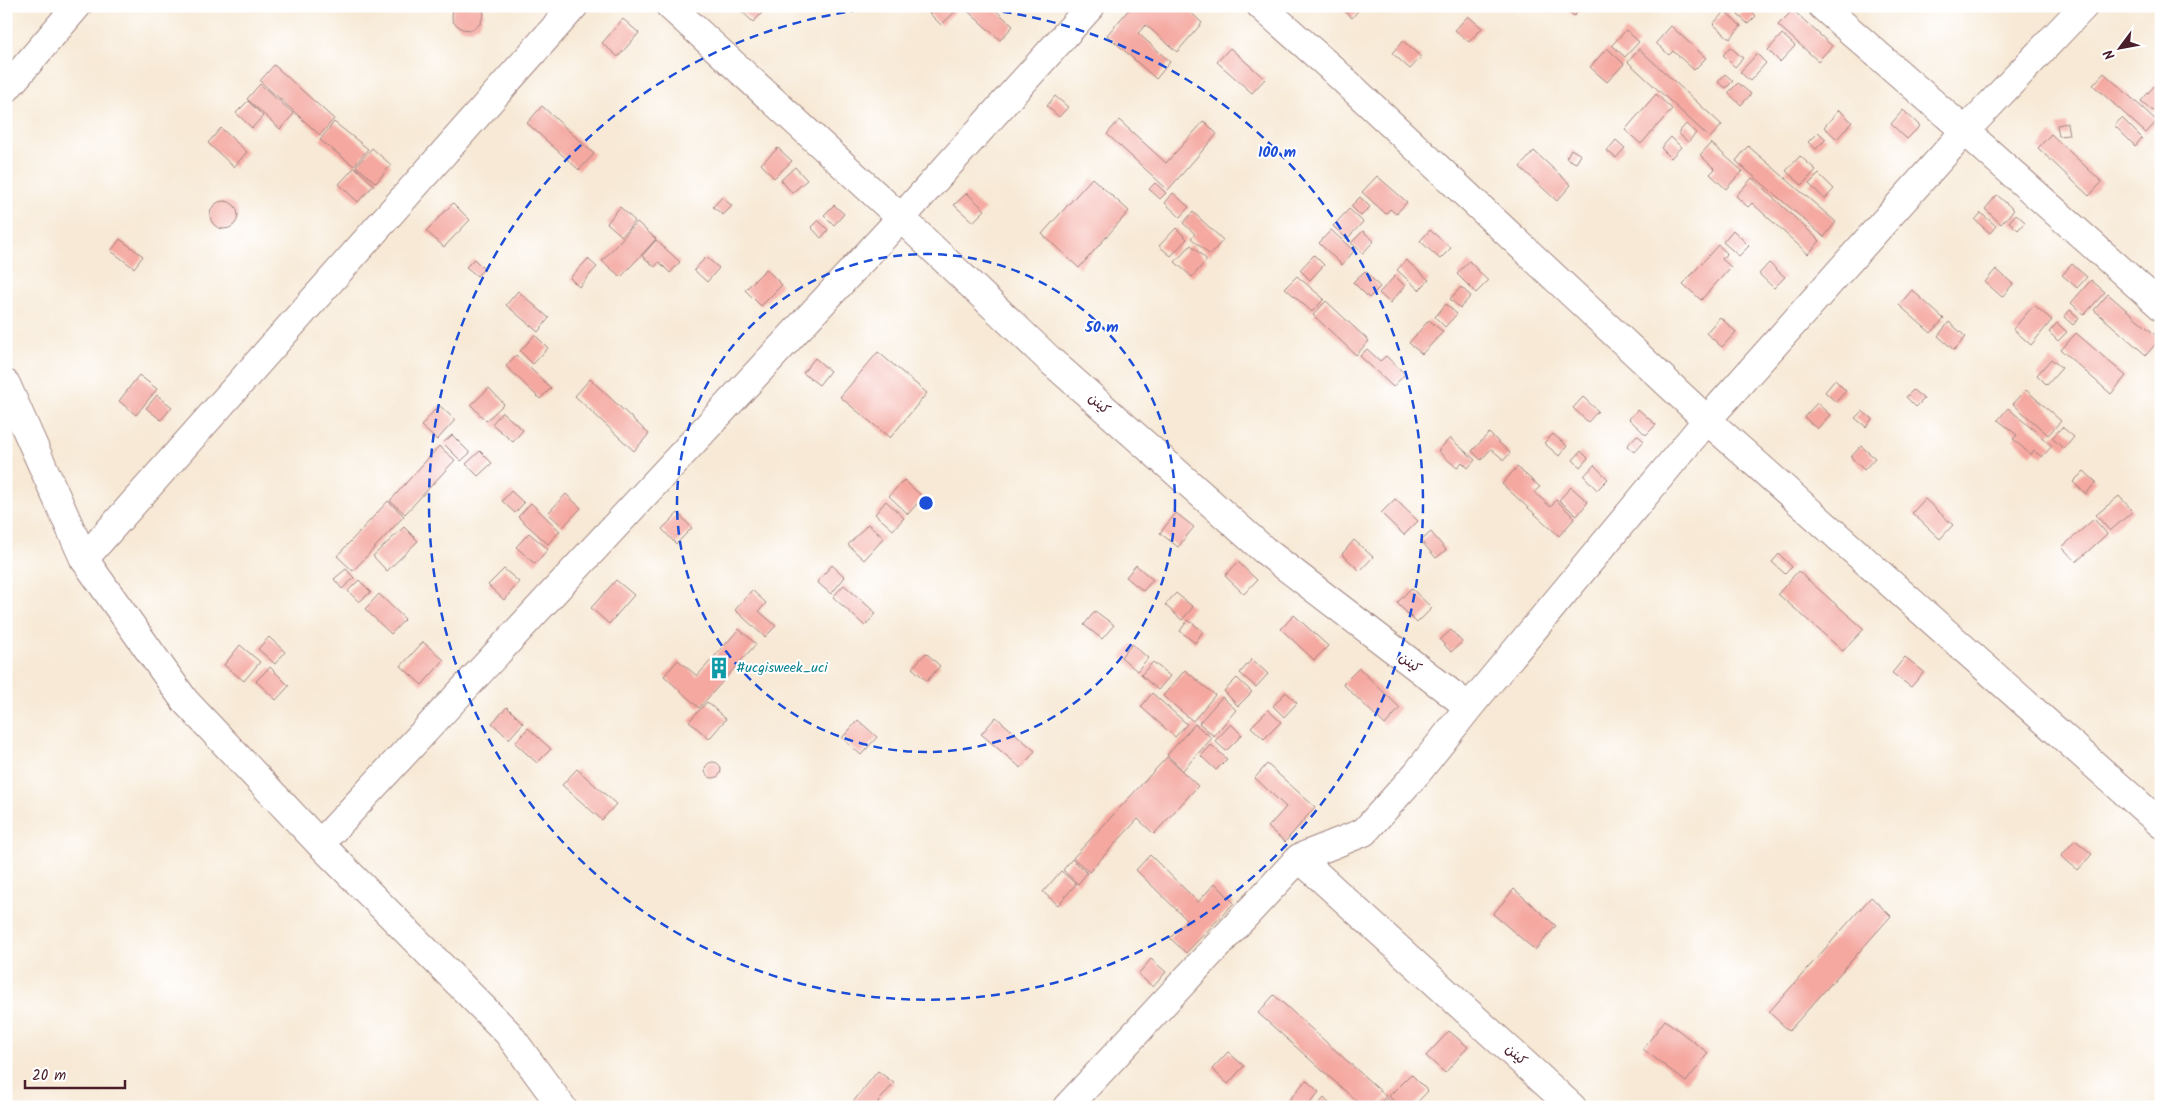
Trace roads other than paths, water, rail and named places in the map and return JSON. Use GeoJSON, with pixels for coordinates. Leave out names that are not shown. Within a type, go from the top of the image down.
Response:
{"type":"FeatureCollection","features":[{"type":"Feature","properties":{"kind":"street"},"geometry":{"type":"LineString","coordinates":[[6,89],[77,6]]}},
{"type":"Feature","properties":{"kind":"street"},"geometry":{"type":"LineString","coordinates":[[84,559],[574,6]]}},
{"type":"Feature","properties":{"kind":"street","name":"كينن"},"geometry":{"type":"LineString","coordinates":[[670,6],[901,218],[974,290],[1052,362],[1264,550],[1469,708]]}},
{"type":"Feature","properties":{"kind":"street"},"geometry":{"type":"LineString","coordinates":[[320,844],[901,218],[1091,6]]}},
{"type":"Feature","properties":{"kind":"street"},"geometry":{"type":"LineString","coordinates":[[1261,6],[1329,66],[1707,420],[2161,824]]}},
{"type":"Feature","properties":{"kind":"street"},"geometry":{"type":"LineString","coordinates":[[1822,6],[2161,306]]}},
{"type":"Feature","properties":{"kind":"street"},"geometry":{"type":"LineString","coordinates":[[1067,1107],[1299,858],[1364,832],[1417,773],[1707,420],[1965,131],[2084,6]]}},
{"type":"Feature","properties":{"kind":"street"},"geometry":{"type":"LineString","coordinates":[[6,384],[84,559],[185,701],[320,844],[508,1033],[562,1107]]}},
{"type":"Feature","properties":{"kind":"street","name":"كينن"},"geometry":{"type":"LineString","coordinates":[[1299,858],[1572,1107]]}},
{"type":"Feature","properties":{"kind":"place","name":"#ucgisweek_uci"},"geometry":{"type":"Point","coordinates":[719,668]}}]}
